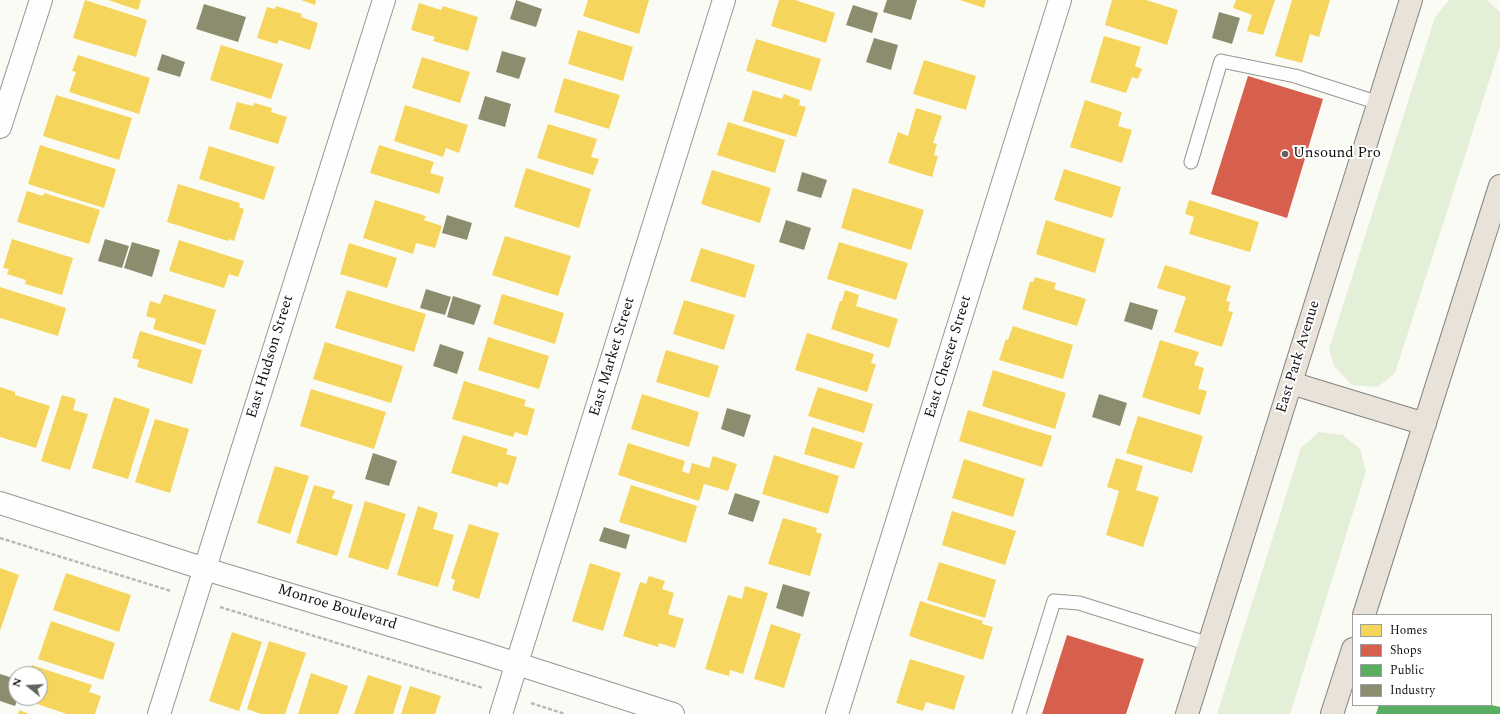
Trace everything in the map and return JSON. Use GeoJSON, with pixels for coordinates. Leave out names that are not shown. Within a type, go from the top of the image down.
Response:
{"type":"FeatureCollection","features":[{"type":"Feature","properties":{"kind":"highway","name":"East Park Avenue"},"geometry":{"type":"LineString","coordinates":[[1187,714],[1411,0]]}},
{"type":"Feature","properties":{"kind":"highway"},"geometry":{"type":"LineString","coordinates":[[1364,614],[1500,186]]}},
{"type":"Feature","properties":{"kind":"highway"},"geometry":{"type":"LineString","coordinates":[[1291,383],[1425,424]]}},
{"type":"Feature","properties":{"kind":"highway"},"geometry":{"type":"LineString","coordinates":[[1332,714],[1352,652]]}},
{"type":"Feature","properties":{"kind":"street"},"geometry":{"type":"LineString","coordinates":[[0,127],[41,0]]}},
{"type":"Feature","properties":{"kind":"street","name":"East Hudson Street"},"geometry":{"type":"LineString","coordinates":[[158,714],[384,0]]}},
{"type":"Feature","properties":{"kind":"street","name":"East Market Street"},"geometry":{"type":"LineString","coordinates":[[504,705],[724,0]]}},
{"type":"Feature","properties":{"kind":"street","name":"East Chester Street"},"geometry":{"type":"LineString","coordinates":[[837,714],[1060,0]]}},
{"type":"Feature","properties":{"kind":"street","name":"Monroe Boulevard"},"geometry":{"type":"LineString","coordinates":[[0,503],[205,569],[517,664],[674,714]]}},
{"type":"Feature","properties":{"kind":"lane"},"geometry":{"type":"LineString","coordinates":[[1191,162],[1221,61],[1295,76],[1379,103]]}},
{"type":"Feature","properties":{"kind":"lane"},"geometry":{"type":"LineString","coordinates":[[1019,714],[1054,601],[1079,603],[1209,644]]}},
{"type":"Feature","properties":{"kind":"path"},"geometry":{"type":"LineString","coordinates":[[0,538],[195,599],[504,705],[565,714]]}},
{"type":"Feature","properties":{"kind":"green space"},"geometry":{"type":"Polygon","coordinates":[[[1449,0],[1487,0],[1500,12],[1500,47],[1395,373],[1378,387],[1352,385],[1334,366],[1329,349],[1435,17],[1449,0]]]}},
{"type":"Feature","properties":{"kind":"green space"},"geometry":{"type":"Polygon","coordinates":[[[1319,432],[1343,435],[1360,449],[1366,471],[1290,714],[1217,714],[1301,448],[1319,432]]]}},
{"type":"Feature","properties":{"kind":"building: Homes"},"geometry":{"type":"Polygon","coordinates":[[[85,0],[147,20],[136,57],[73,38],[85,0]]]}},
{"type":"Feature","properties":{"kind":"building: Homes"},"geometry":{"type":"Polygon","coordinates":[[[108,0],[141,0],[138,10],[108,0]]]}},
{"type":"Feature","properties":{"kind":"building: Homes"},"geometry":{"type":"Polygon","coordinates":[[[301,0],[316,0],[315,5],[301,0]]]}},
{"type":"Feature","properties":{"kind":"building: Homes"},"geometry":{"type":"Polygon","coordinates":[[[588,0],[649,0],[639,34],[583,16],[588,0]]]}},
{"type":"Feature","properties":{"kind":"building: Homes"},"geometry":{"type":"Polygon","coordinates":[[[779,0],[795,0],[835,13],[826,43],[771,26],[779,0]]]}},
{"type":"Feature","properties":{"kind":"building: Homes"},"geometry":{"type":"Polygon","coordinates":[[[960,0],[986,0],[984,8],[960,0]]]}},
{"type":"Feature","properties":{"kind":"building: Homes"},"geometry":{"type":"Polygon","coordinates":[[[1112,0],[1146,0],[1178,10],[1167,45],[1105,25],[1112,0]]]}},
{"type":"Feature","properties":{"kind":"building: Homes"},"geometry":{"type":"Polygon","coordinates":[[[1236,0],[1275,0],[1263,35],[1247,31],[1252,15],[1233,8],[1236,0]]]}},
{"type":"Feature","properties":{"kind":"building: Homes"},"geometry":{"type":"Polygon","coordinates":[[[1292,0],[1330,0],[1319,37],[1310,34],[1302,63],[1275,56],[1292,0]]]}},
{"type":"Feature","properties":{"kind":"building: Homes"},"geometry":{"type":"Polygon","coordinates":[[[419,3],[441,10],[443,6],[478,17],[468,51],[433,41],[435,37],[411,30],[419,3]]]}},
{"type":"Feature","properties":{"kind":"building: Homes"},"geometry":{"type":"Polygon","coordinates":[[[276,6],[302,14],[301,17],[318,23],[310,50],[279,40],[277,44],[257,38],[267,7],[275,9],[276,6]]]}},
{"type":"Feature","properties":{"kind":"building: Homes"},"geometry":{"type":"Polygon","coordinates":[[[578,30],[633,47],[623,81],[568,64],[578,30]]]}},
{"type":"Feature","properties":{"kind":"building: Homes"},"geometry":{"type":"Polygon","coordinates":[[[1104,36],[1141,47],[1135,66],[1142,69],[1138,79],[1132,77],[1126,93],[1090,82],[1104,36]]]}},
{"type":"Feature","properties":{"kind":"building: Homes"},"geometry":{"type":"Polygon","coordinates":[[[756,39],[821,59],[811,91],[746,71],[756,39]]]}},
{"type":"Feature","properties":{"kind":"building: Homes"},"geometry":{"type":"Polygon","coordinates":[[[221,45],[283,64],[271,99],[210,80],[221,45]]]}},
{"type":"Feature","properties":{"kind":"building: Homes"},"geometry":{"type":"Polygon","coordinates":[[[78,55],[150,78],[139,114],[69,92],[76,72],[72,71],[78,55]]]}},
{"type":"Feature","properties":{"kind":"building: Homes"},"geometry":{"type":"Polygon","coordinates":[[[422,57],[470,72],[460,103],[412,88],[422,57]]]}},
{"type":"Feature","properties":{"kind":"building: Homes"},"geometry":{"type":"Polygon","coordinates":[[[924,60],[976,76],[966,110],[913,94],[924,60]]]}},
{"type":"Feature","properties":{"kind":"building: Homes"},"geometry":{"type":"Polygon","coordinates":[[[564,78],[620,95],[609,129],[554,112],[564,78]]]}},
{"type":"Feature","properties":{"kind":"building: Homes"},"geometry":{"type":"Polygon","coordinates":[[[753,90],[782,99],[784,94],[800,100],[799,105],[806,107],[796,137],[743,121],[753,90]]]}},
{"type":"Feature","properties":{"kind":"building: Homes"},"geometry":{"type":"Polygon","coordinates":[[[56,95],[132,118],[119,160],[43,136],[56,95]]]}},
{"type":"Feature","properties":{"kind":"building: Homes"},"geometry":{"type":"Polygon","coordinates":[[[1085,100],[1122,112],[1118,126],[1132,130],[1122,163],[1070,147],[1085,100]]]}},
{"type":"Feature","properties":{"kind":"building: Homes"},"geometry":{"type":"Polygon","coordinates":[[[237,102],[253,106],[254,103],[272,108],[271,112],[287,117],[278,144],[229,129],[237,102]]]}},
{"type":"Feature","properties":{"kind":"building: Homes"},"geometry":{"type":"Polygon","coordinates":[[[405,105],[468,125],[459,153],[446,148],[443,157],[394,141],[405,105]]]}},
{"type":"Feature","properties":{"kind":"building: Homes"},"geometry":{"type":"Polygon","coordinates":[[[916,108],[942,116],[933,143],[937,144],[934,155],[938,156],[932,177],[888,163],[898,132],[908,136],[916,108]]]}},
{"type":"Feature","properties":{"kind":"building: Homes"},"geometry":{"type":"Polygon","coordinates":[[[728,122],[785,140],[775,173],[717,155],[728,122]]]}},
{"type":"Feature","properties":{"kind":"building: Homes"},"geometry":{"type":"Polygon","coordinates":[[[548,124],[597,139],[591,157],[599,159],[593,175],[537,158],[548,124]]]}},
{"type":"Feature","properties":{"kind":"building: Homes"},"geometry":{"type":"Polygon","coordinates":[[[40,145],[116,169],[104,208],[28,184],[40,145]]]}},
{"type":"Feature","properties":{"kind":"building: Homes"},"geometry":{"type":"Polygon","coordinates":[[[379,145],[434,162],[430,173],[444,177],[439,194],[370,173],[379,145]]]}},
{"type":"Feature","properties":{"kind":"building: Homes"},"geometry":{"type":"Polygon","coordinates":[[[209,146],[275,167],[264,200],[199,179],[209,146]]]}},
{"type":"Feature","properties":{"kind":"building: Homes"},"geometry":{"type":"Polygon","coordinates":[[[526,168],[591,189],[579,228],[514,207],[526,168]]]}},
{"type":"Feature","properties":{"kind":"building: Homes"},"geometry":{"type":"Polygon","coordinates":[[[1064,169],[1121,187],[1112,218],[1054,200],[1064,169]]]}},
{"type":"Feature","properties":{"kind":"building: Homes"},"geometry":{"type":"Polygon","coordinates":[[[712,170],[771,188],[760,223],[701,204],[712,170]]]}},
{"type":"Feature","properties":{"kind":"building: Homes"},"geometry":{"type":"Polygon","coordinates":[[[178,184],[240,203],[239,207],[244,209],[234,241],[229,239],[228,241],[167,222],[178,184]]]}},
{"type":"Feature","properties":{"kind":"building: Homes"},"geometry":{"type":"Polygon","coordinates":[[[853,188],[924,210],[911,250],[841,228],[853,188]]]}},
{"type":"Feature","properties":{"kind":"building: Homes"},"geometry":{"type":"Polygon","coordinates":[[[27,191],[43,196],[44,193],[100,210],[89,244],[17,222],[27,191]]]}},
{"type":"Feature","properties":{"kind":"building: Homes"},"geometry":{"type":"Polygon","coordinates":[[[375,200],[426,216],[424,220],[442,226],[435,248],[416,243],[413,254],[363,238],[375,200]]]}},
{"type":"Feature","properties":{"kind":"building: Homes"},"geometry":{"type":"Polygon","coordinates":[[[1189,200],[1259,222],[1250,252],[1189,234],[1194,217],[1185,214],[1189,200]]]}},
{"type":"Feature","properties":{"kind":"building: Homes"},"geometry":{"type":"Polygon","coordinates":[[[1046,220],[1105,239],[1095,273],[1036,254],[1046,220]]]}},
{"type":"Feature","properties":{"kind":"building: Homes"},"geometry":{"type":"Polygon","coordinates":[[[505,236],[571,256],[558,296],[492,275],[505,236]]]}},
{"type":"Feature","properties":{"kind":"building: Homes"},"geometry":{"type":"Polygon","coordinates":[[[12,239],[73,258],[62,295],[25,284],[26,280],[7,274],[9,269],[3,268],[12,239]]]}},
{"type":"Feature","properties":{"kind":"building: Homes"},"geometry":{"type":"Polygon","coordinates":[[[179,240],[244,261],[238,277],[229,274],[224,288],[169,271],[179,240]]]}},
{"type":"Feature","properties":{"kind":"building: Homes"},"geometry":{"type":"Polygon","coordinates":[[[839,242],[908,263],[896,300],[827,279],[839,242]]]}},
{"type":"Feature","properties":{"kind":"building: Homes"},"geometry":{"type":"Polygon","coordinates":[[[349,243],[397,258],[387,288],[340,274],[349,243]]]}},
{"type":"Feature","properties":{"kind":"building: Homes"},"geometry":{"type":"Polygon","coordinates":[[[701,248],[755,265],[745,298],[690,281],[701,248]]]}},
{"type":"Feature","properties":{"kind":"building: Homes"},"geometry":{"type":"Polygon","coordinates":[[[1165,265],[1231,286],[1226,301],[1230,302],[1228,311],[1233,312],[1222,347],[1174,332],[1186,297],[1157,288],[1165,265]]]}},
{"type":"Feature","properties":{"kind":"building: Homes"},"geometry":{"type":"Polygon","coordinates":[[[1035,277],[1056,283],[1054,289],[1086,299],[1077,326],[1022,309],[1030,282],[1033,282],[1035,277]]]}},
{"type":"Feature","properties":{"kind":"building: Homes"},"geometry":{"type":"Polygon","coordinates":[[[0,287],[66,308],[58,336],[0,318],[0,287]]]}},
{"type":"Feature","properties":{"kind":"building: Homes"},"geometry":{"type":"Polygon","coordinates":[[[347,290],[426,314],[414,352],[335,328],[347,290]]]}},
{"type":"Feature","properties":{"kind":"building: Homes"},"geometry":{"type":"Polygon","coordinates":[[[845,290],[859,295],[856,306],[898,319],[889,348],[831,329],[845,290]]]}},
{"type":"Feature","properties":{"kind":"building: Homes"},"geometry":{"type":"Polygon","coordinates":[[[164,294],[216,310],[205,345],[153,329],[156,319],[146,316],[150,301],[160,304],[164,294]]]}},
{"type":"Feature","properties":{"kind":"building: Homes"},"geometry":{"type":"Polygon","coordinates":[[[502,294],[564,313],[555,344],[493,324],[502,294]]]}},
{"type":"Feature","properties":{"kind":"building: Homes"},"geometry":{"type":"Polygon","coordinates":[[[684,300],[735,315],[724,350],[673,334],[684,300]]]}},
{"type":"Feature","properties":{"kind":"building: Homes"},"geometry":{"type":"Polygon","coordinates":[[[1013,326],[1073,345],[1063,379],[999,360],[1006,339],[1008,340],[1013,326]]]}},
{"type":"Feature","properties":{"kind":"building: Homes"},"geometry":{"type":"Polygon","coordinates":[[[140,331],[202,350],[192,384],[137,367],[139,360],[132,358],[140,331]]]}},
{"type":"Feature","properties":{"kind":"building: Homes"},"geometry":{"type":"Polygon","coordinates":[[[807,333],[874,354],[871,363],[876,364],[867,392],[795,370],[807,333]]]}},
{"type":"Feature","properties":{"kind":"building: Homes"},"geometry":{"type":"Polygon","coordinates":[[[488,337],[549,356],[539,389],[478,370],[488,337]]]}},
{"type":"Feature","properties":{"kind":"building: Homes"},"geometry":{"type":"Polygon","coordinates":[[[1160,340],[1199,352],[1194,365],[1204,368],[1198,389],[1207,391],[1200,415],[1142,397],[1160,340]]]}},
{"type":"Feature","properties":{"kind":"building: Homes"},"geometry":{"type":"Polygon","coordinates":[[[325,342],[403,366],[391,403],[313,379],[325,342]]]}},
{"type":"Feature","properties":{"kind":"building: Homes"},"geometry":{"type":"Polygon","coordinates":[[[666,350],[719,366],[709,398],[656,382],[666,350]]]}},
{"type":"Feature","properties":{"kind":"building: Homes"},"geometry":{"type":"Polygon","coordinates":[[[993,370],[1066,393],[1055,429],[982,406],[993,370]]]}},
{"type":"Feature","properties":{"kind":"building: Homes"},"geometry":{"type":"Polygon","coordinates":[[[464,381],[526,400],[524,406],[535,409],[527,436],[515,432],[513,437],[452,419],[464,381]]]}},
{"type":"Feature","properties":{"kind":"building: Homes"},"geometry":{"type":"Polygon","coordinates":[[[0,387],[15,392],[15,395],[50,406],[36,448],[0,437],[0,387]]]}},
{"type":"Feature","properties":{"kind":"building: Homes"},"geometry":{"type":"Polygon","coordinates":[[[818,387],[873,404],[864,433],[808,416],[818,387]]]}},
{"type":"Feature","properties":{"kind":"building: Homes"},"geometry":{"type":"Polygon","coordinates":[[[311,389],[386,412],[374,449],[300,426],[311,389]]]}},
{"type":"Feature","properties":{"kind":"building: Homes"},"geometry":{"type":"Polygon","coordinates":[[[642,394],[699,412],[689,447],[631,429],[642,394]]]}},
{"type":"Feature","properties":{"kind":"building: Homes"},"geometry":{"type":"Polygon","coordinates":[[[62,395],[76,399],[73,410],[88,414],[70,470],[41,461],[62,395]]]}},
{"type":"Feature","properties":{"kind":"building: Homes"},"geometry":{"type":"Polygon","coordinates":[[[114,397],[150,409],[128,479],[92,468],[114,397]]]}},
{"type":"Feature","properties":{"kind":"building: Homes"},"geometry":{"type":"Polygon","coordinates":[[[968,410],[1052,436],[1042,467],[959,441],[968,410]]]}},
{"type":"Feature","properties":{"kind":"building: Homes"},"geometry":{"type":"Polygon","coordinates":[[[1138,416],[1203,436],[1192,473],[1126,453],[1138,416]]]}},
{"type":"Feature","properties":{"kind":"building: Homes"},"geometry":{"type":"Polygon","coordinates":[[[155,419],[189,429],[170,493],[135,482],[155,419]]]}},
{"type":"Feature","properties":{"kind":"building: Homes"},"geometry":{"type":"Polygon","coordinates":[[[812,427],[863,443],[854,469],[804,454],[812,427]]]}},
{"type":"Feature","properties":{"kind":"building: Homes"},"geometry":{"type":"Polygon","coordinates":[[[463,435],[508,449],[506,454],[517,457],[508,485],[499,482],[497,487],[451,473],[463,435]]]}},
{"type":"Feature","properties":{"kind":"building: Homes"},"geometry":{"type":"Polygon","coordinates":[[[628,443],[685,461],[682,471],[689,474],[692,463],[709,468],[713,456],[737,464],[728,491],[704,484],[699,501],[618,475],[628,443]]]}},
{"type":"Feature","properties":{"kind":"building: Homes"},"geometry":{"type":"Polygon","coordinates":[[[774,455],[839,476],[828,514],[762,494],[774,455]]]}},
{"type":"Feature","properties":{"kind":"building: Homes"},"geometry":{"type":"Polygon","coordinates":[[[1116,458],[1143,466],[1136,490],[1159,497],[1143,547],[1106,535],[1119,491],[1107,487],[1116,458]]]}},
{"type":"Feature","properties":{"kind":"building: Homes"},"geometry":{"type":"Polygon","coordinates":[[[964,459],[1025,479],[1013,517],[952,498],[964,459]]]}},
{"type":"Feature","properties":{"kind":"building: Homes"},"geometry":{"type":"Polygon","coordinates":[[[275,466],[309,476],[290,534],[257,523],[275,466]]]}},
{"type":"Feature","properties":{"kind":"building: Homes"},"geometry":{"type":"Polygon","coordinates":[[[314,485],[335,491],[332,498],[353,505],[337,556],[296,543],[314,485]]]}},
{"type":"Feature","properties":{"kind":"building: Homes"},"geometry":{"type":"Polygon","coordinates":[[[631,485],[697,506],[686,543],[619,522],[631,485]]]}},
{"type":"Feature","properties":{"kind":"building: Homes"},"geometry":{"type":"Polygon","coordinates":[[[365,501],[406,514],[388,570],[348,557],[365,501]]]}},
{"type":"Feature","properties":{"kind":"building: Homes"},"geometry":{"type":"Polygon","coordinates":[[[418,506],[438,513],[433,529],[454,535],[438,587],[397,575],[418,506]]]}},
{"type":"Feature","properties":{"kind":"building: Homes"},"geometry":{"type":"Polygon","coordinates":[[[952,511],[1016,531],[1005,565],[942,545],[952,511]]]}},
{"type":"Feature","properties":{"kind":"building: Homes"},"geometry":{"type":"Polygon","coordinates":[[[783,518],[817,528],[816,532],[822,534],[810,576],[768,564],[783,518]]]}},
{"type":"Feature","properties":{"kind":"building: Homes"},"geometry":{"type":"Polygon","coordinates":[[[469,524],[499,533],[479,599],[452,590],[455,580],[451,578],[469,524]]]}},
{"type":"Feature","properties":{"kind":"building: Homes"},"geometry":{"type":"Polygon","coordinates":[[[939,562],[996,580],[985,618],[927,600],[939,562]]]}},
{"type":"Feature","properties":{"kind":"building: Homes"},"geometry":{"type":"Polygon","coordinates":[[[590,563],[621,573],[603,631],[572,621],[590,563]]]}},
{"type":"Feature","properties":{"kind":"building: Homes"},"geometry":{"type":"Polygon","coordinates":[[[0,568],[19,575],[0,631],[0,568]]]}},
{"type":"Feature","properties":{"kind":"building: Homes"},"geometry":{"type":"Polygon","coordinates":[[[66,573],[131,595],[119,632],[53,610],[66,573]]]}},
{"type":"Feature","properties":{"kind":"building: Homes"},"geometry":{"type":"Polygon","coordinates":[[[649,576],[665,581],[662,589],[674,593],[668,614],[684,619],[675,648],[659,643],[658,647],[623,636],[640,582],[646,584],[649,576]]]}},
{"type":"Feature","properties":{"kind":"building: Homes"},"geometry":{"type":"Polygon","coordinates":[[[745,586],[768,593],[743,674],[730,670],[729,676],[705,669],[728,595],[742,599],[745,586]]]}},
{"type":"Feature","properties":{"kind":"building: Homes"},"geometry":{"type":"Polygon","coordinates":[[[920,601],[983,621],[982,624],[993,627],[983,660],[909,636],[920,601]]]}},
{"type":"Feature","properties":{"kind":"building: Homes"},"geometry":{"type":"Polygon","coordinates":[[[51,621],[115,643],[103,680],[38,659],[51,621]]]}},
{"type":"Feature","properties":{"kind":"building: Homes"},"geometry":{"type":"Polygon","coordinates":[[[771,624],[801,634],[784,688],[754,679],[771,624]]]}},
{"type":"Feature","properties":{"kind":"building: Homes"},"geometry":{"type":"Polygon","coordinates":[[[232,632],[262,642],[239,711],[209,701],[232,632]]]}},
{"type":"Feature","properties":{"kind":"building: Homes"},"geometry":{"type":"Polygon","coordinates":[[[269,641],[306,653],[285,714],[261,714],[247,709],[269,641]]]}},
{"type":"Feature","properties":{"kind":"building: Homes"},"geometry":{"type":"Polygon","coordinates":[[[910,659],[965,676],[954,710],[926,702],[923,711],[896,703],[910,659]]]}},
{"type":"Feature","properties":{"kind":"building: Homes"},"geometry":{"type":"Polygon","coordinates":[[[48,670],[92,685],[89,692],[101,696],[95,714],[67,714],[43,706],[48,706],[48,670]]]}},
{"type":"Feature","properties":{"kind":"building: Homes"},"geometry":{"type":"Polygon","coordinates":[[[311,673],[348,686],[338,714],[298,714],[311,673]]]}},
{"type":"Feature","properties":{"kind":"building: Homes"},"geometry":{"type":"Polygon","coordinates":[[[368,675],[402,686],[393,714],[354,714],[368,675]]]}},
{"type":"Feature","properties":{"kind":"building: Homes"},"geometry":{"type":"Polygon","coordinates":[[[410,686],[441,696],[435,714],[401,714],[410,686]]]}},
{"type":"Feature","properties":{"kind":"building: Homes"},"geometry":{"type":"Polygon","coordinates":[[[19,710],[29,714],[18,714],[19,710]]]}},
{"type":"Feature","properties":{"kind":"building: Shops"},"geometry":{"type":"Polygon","coordinates":[[[1248,76],[1323,99],[1287,218],[1211,194],[1248,76]]]}},
{"type":"Feature","properties":{"kind":"building: Shops"},"geometry":{"type":"Polygon","coordinates":[[[1067,635],[1144,659],[1126,714],[1042,714],[1067,635]]]}},
{"type":"Feature","properties":{"kind":"building: Public"},"geometry":{"type":"Polygon","coordinates":[[[1492,705],[1500,707],[1500,714],[1376,714],[1379,706],[1492,705]]]}},
{"type":"Feature","properties":{"kind":"building: Industry"},"geometry":{"type":"Polygon","coordinates":[[[516,0],[542,9],[536,27],[510,19],[516,0]]]}},
{"type":"Feature","properties":{"kind":"building: Industry"},"geometry":{"type":"Polygon","coordinates":[[[887,0],[917,0],[911,20],[883,12],[887,0]]]}},
{"type":"Feature","properties":{"kind":"building: Industry"},"geometry":{"type":"Polygon","coordinates":[[[204,4],[246,17],[238,42],[196,29],[204,4]]]}},
{"type":"Feature","properties":{"kind":"building: Industry"},"geometry":{"type":"Polygon","coordinates":[[[853,5],[878,13],[872,33],[846,25],[853,5]]]}},
{"type":"Feature","properties":{"kind":"building: Industry"},"geometry":{"type":"Polygon","coordinates":[[[1219,12],[1240,18],[1232,44],[1212,38],[1219,12]]]}},
{"type":"Feature","properties":{"kind":"building: Industry"},"geometry":{"type":"Polygon","coordinates":[[[874,38],[898,45],[891,70],[866,62],[874,38]]]}},
{"type":"Feature","properties":{"kind":"building: Industry"},"geometry":{"type":"Polygon","coordinates":[[[502,51],[526,58],[519,79],[496,72],[502,51]]]}},
{"type":"Feature","properties":{"kind":"building: Industry"},"geometry":{"type":"Polygon","coordinates":[[[162,54],[185,62],[180,77],[157,70],[162,54]]]}},
{"type":"Feature","properties":{"kind":"building: Industry"},"geometry":{"type":"Polygon","coordinates":[[[485,96],[511,104],[505,127],[478,119],[485,96]]]}},
{"type":"Feature","properties":{"kind":"building: Industry"},"geometry":{"type":"Polygon","coordinates":[[[802,172],[827,180],[821,198],[797,191],[802,172]]]}},
{"type":"Feature","properties":{"kind":"building: Industry"},"geometry":{"type":"Polygon","coordinates":[[[447,215],[472,223],[467,240],[442,233],[447,215]]]}},
{"type":"Feature","properties":{"kind":"building: Industry"},"geometry":{"type":"Polygon","coordinates":[[[786,220],[811,228],[804,250],[779,242],[786,220]]]}},
{"type":"Feature","properties":{"kind":"building: Industry"},"geometry":{"type":"Polygon","coordinates":[[[105,239],[129,246],[122,268],[98,261],[105,239]]]}},
{"type":"Feature","properties":{"kind":"building: Industry"},"geometry":{"type":"Polygon","coordinates":[[[132,242],[160,250],[152,277],[124,268],[132,242]]]}},
{"type":"Feature","properties":{"kind":"building: Industry"},"geometry":{"type":"Polygon","coordinates":[[[426,289],[451,297],[445,315],[420,308],[426,289]]]}},
{"type":"Feature","properties":{"kind":"building: Industry"},"geometry":{"type":"Polygon","coordinates":[[[453,296],[481,305],[474,325],[447,317],[453,296]]]}},
{"type":"Feature","properties":{"kind":"building: Industry"},"geometry":{"type":"Polygon","coordinates":[[[1130,302],[1158,310],[1152,330],[1124,321],[1130,302]]]}},
{"type":"Feature","properties":{"kind":"building: Industry"},"geometry":{"type":"Polygon","coordinates":[[[440,344],[464,352],[457,374],[433,366],[440,344]]]}},
{"type":"Feature","properties":{"kind":"building: Industry"},"geometry":{"type":"Polygon","coordinates":[[[1099,394],[1127,403],[1120,426],[1092,417],[1099,394]]]}},
{"type":"Feature","properties":{"kind":"building: Industry"},"geometry":{"type":"Polygon","coordinates":[[[727,408],[751,415],[744,437],[721,429],[727,408]]]}},
{"type":"Feature","properties":{"kind":"building: Industry"},"geometry":{"type":"Polygon","coordinates":[[[373,453],[397,461],[389,486],[365,479],[373,453]]]}},
{"type":"Feature","properties":{"kind":"building: Industry"},"geometry":{"type":"Polygon","coordinates":[[[735,493],[760,501],[753,522],[728,514],[735,493]]]}},
{"type":"Feature","properties":{"kind":"building: Industry"},"geometry":{"type":"Polygon","coordinates":[[[604,527],[630,535],[626,549],[599,541],[604,527]]]}},
{"type":"Feature","properties":{"kind":"building: Industry"},"geometry":{"type":"Polygon","coordinates":[[[783,584],[810,592],[803,617],[776,608],[783,584]]]}},
{"type":"Feature","properties":{"kind":"building: Industry"},"geometry":{"type":"Polygon","coordinates":[[[0,674],[8,676],[8,704],[0,701],[0,674]]]}},
{"type":"Feature","properties":{"kind":"place","name":"Unsound Pro"},"geometry":{"type":"Point","coordinates":[1285,154]}}]}
